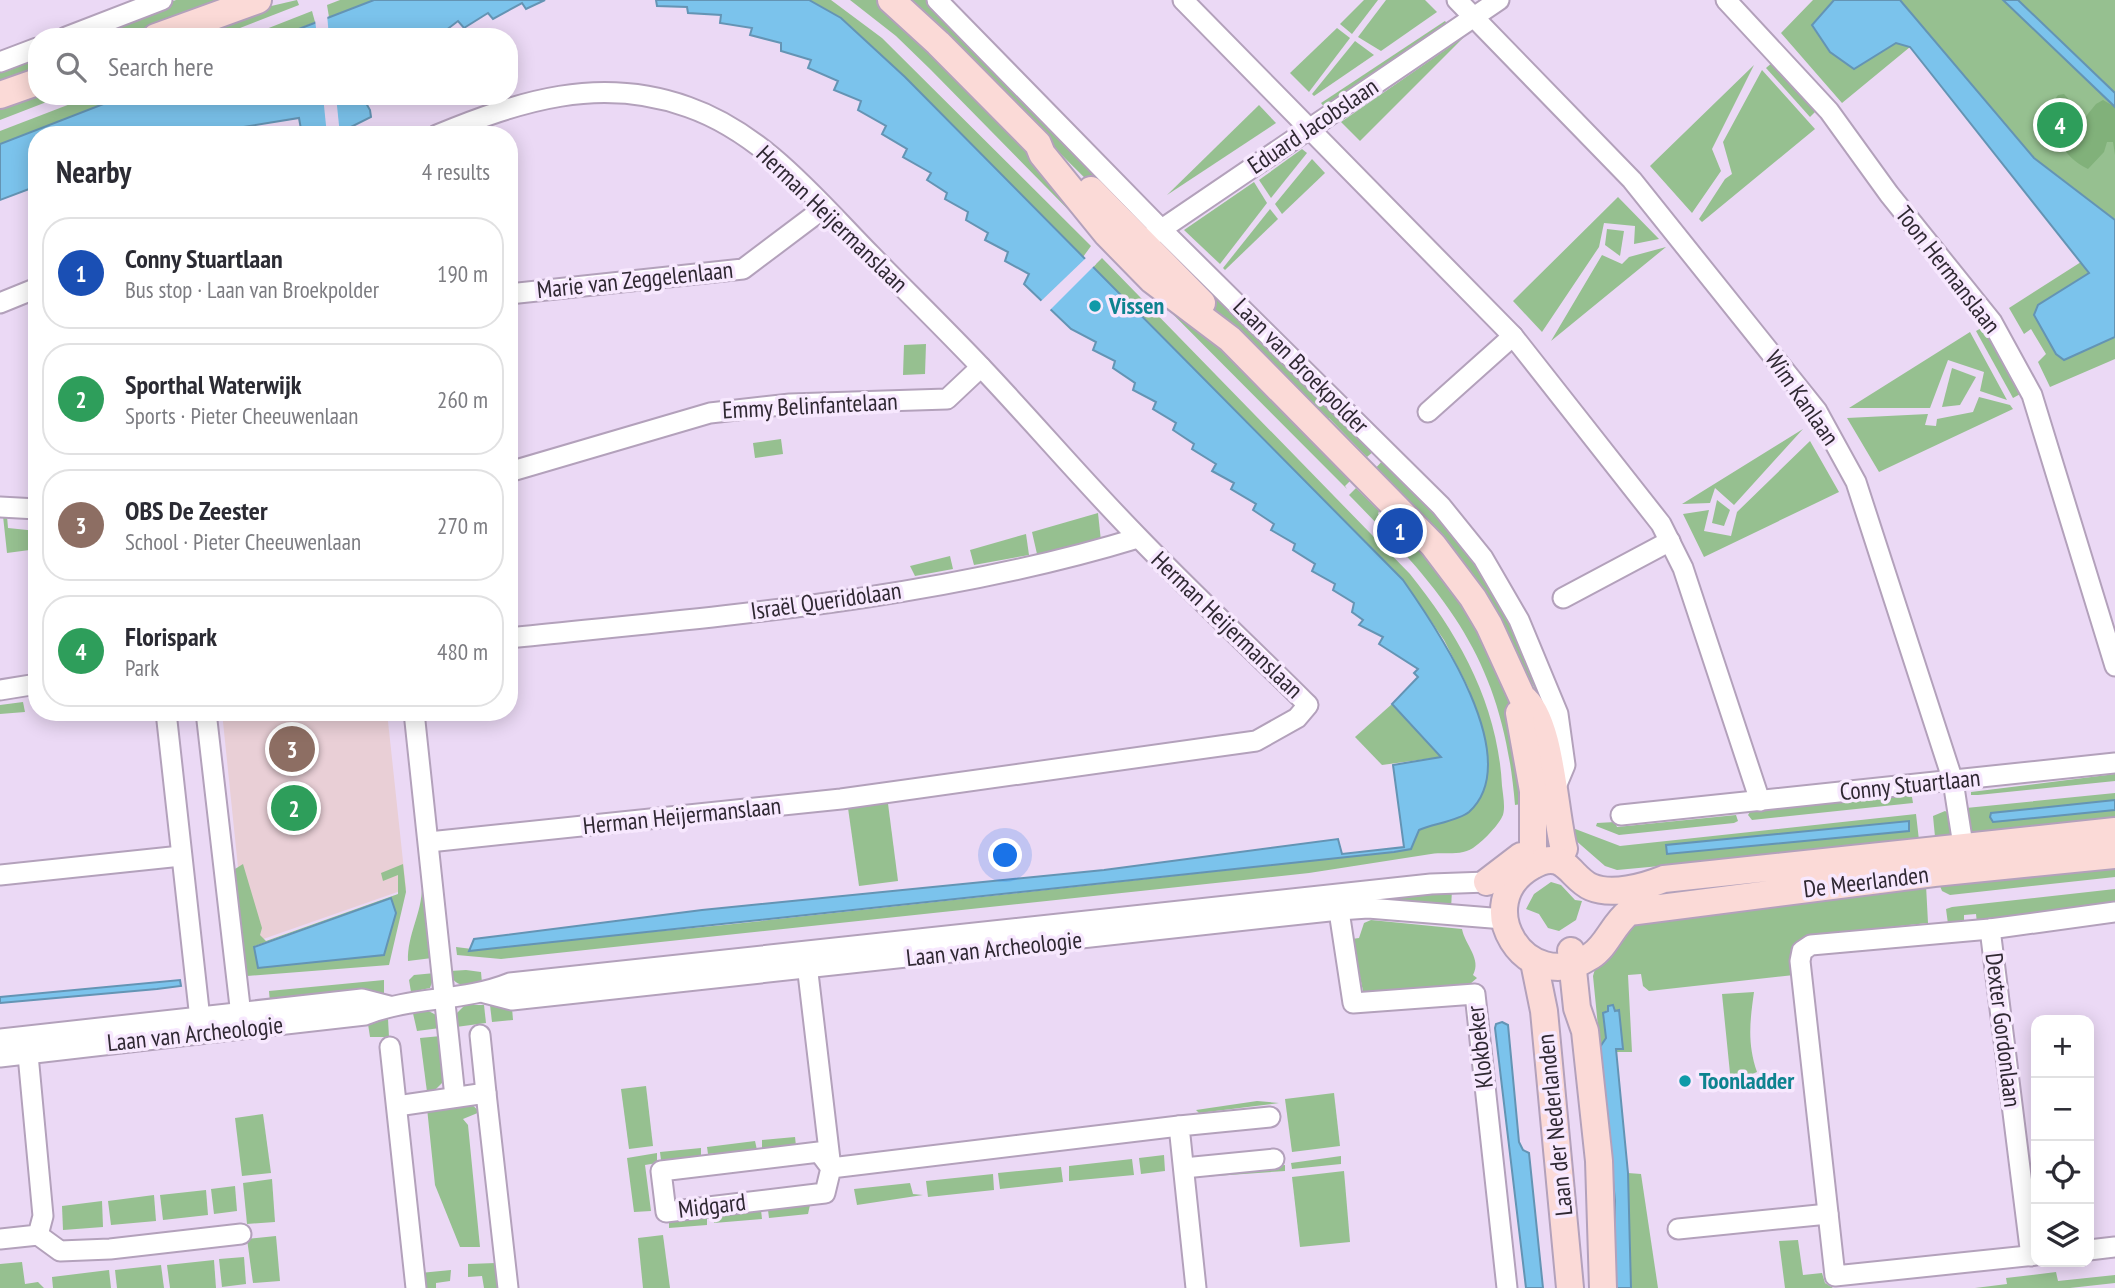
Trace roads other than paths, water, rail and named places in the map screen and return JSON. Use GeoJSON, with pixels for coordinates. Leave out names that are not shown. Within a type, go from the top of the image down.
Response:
{"type":"FeatureCollection","features":[{"type":"Feature","properties":{"kind":"main road"},"geometry":{"type":"LineString","coordinates":[[181,28],[258,0]]}},
{"type":"Feature","properties":{"kind":"main road","name":"Laan van Broekpolder"},"geometry":{"type":"LineString","coordinates":[[891,0],[938,43],[1038,144],[1042,154],[1086,209],[1145,243],[1167,293],[1230,339],[1364,474],[1455,572],[1489,625],[1522,698],[1532,705],[1555,789],[1558,827],[1564,849]]}},
{"type":"Feature","properties":{"kind":"main road"},"geometry":{"type":"LineString","coordinates":[[0,95],[28,85]]}},
{"type":"Feature","properties":{"kind":"main road","name":"Laan van Broekpolder"},"geometry":{"type":"LineString","coordinates":[[1522,698],[1518,710],[1533,791],[1533,857]]}},
{"type":"Feature","properties":{"kind":"main road","name":"De Meerlanden"},"geometry":{"type":"LineString","coordinates":[[1577,958],[1604,943],[1620,919],[1629,912],[1965,859],[2115,831]]}},
{"type":"Feature","properties":{"kind":"main road"},"geometry":{"type":"LineString","coordinates":[[1487,882],[1518,858],[1564,849],[1582,857],[1602,884],[1601,921],[1577,958],[1555,968],[1534,962],[1509,936],[1504,919],[1508,894],[1533,857]]}},
{"type":"Feature","properties":{"kind":"main road","name":"De Meerlanden"},"geometry":{"type":"LineString","coordinates":[[1602,884],[1646,886],[1664,880],[1965,859],[2115,855]]}},
{"type":"Feature","properties":{"kind":"main road"},"geometry":{"type":"LineString","coordinates":[[1533,857],[1560,862],[1588,887],[1602,884]]}},
{"type":"Feature","properties":{"kind":"main road"},"geometry":{"type":"LineString","coordinates":[[1504,919],[1518,924],[1541,948],[1577,958]]}},
{"type":"Feature","properties":{"kind":"main road","name":"Laan der Nederlanden"},"geometry":{"type":"LineString","coordinates":[[1577,958],[1577,1008],[1585,1031],[1599,1161],[1602,1288]]}},
{"type":"Feature","properties":{"kind":"main road","name":"Laan der Nederlanden"},"geometry":{"type":"LineString","coordinates":[[1534,962],[1544,1011],[1570,1288]]}},
{"type":"Feature","properties":{"kind":"street"},"geometry":{"type":"LineString","coordinates":[[89,28],[162,0]]}},
{"type":"Feature","properties":{"kind":"street","name":"Laan van Broekpolder"},"geometry":{"type":"LineString","coordinates":[[937,0],[1145,243],[1441,506],[1483,558],[1519,620],[1558,714],[1565,765],[1555,789]]}},
{"type":"Feature","properties":{"kind":"street"},"geometry":{"type":"LineString","coordinates":[[1183,0],[1312,127],[1513,336],[1638,492],[1670,541],[1683,568],[1760,801]]}},
{"type":"Feature","properties":{"kind":"street","name":"Wim Kanlaan"},"geometry":{"type":"LineString","coordinates":[[1457,0],[1632,180],[1817,411],[1856,482],[1953,781],[1965,859]]}},
{"type":"Feature","properties":{"kind":"street","name":"Eduard Jacobslaan"},"geometry":{"type":"LineString","coordinates":[[1145,243],[1499,0]]}},
{"type":"Feature","properties":{"kind":"street","name":"Toon Hermanslaan"},"geometry":{"type":"LineString","coordinates":[[1726,0],[1829,111],[1889,194],[1992,322],[2032,395],[2115,666]]}},
{"type":"Feature","properties":{"kind":"street"},"geometry":{"type":"LineString","coordinates":[[0,62],[28,51]]}},
{"type":"Feature","properties":{"kind":"street","name":"Herman Heijermanslaan"},"geometry":{"type":"LineString","coordinates":[[429,842],[841,799],[1256,741],[1297,718],[1308,705],[1138,538],[981,367],[776,160],[732,128],[689,107],[646,96],[565,94],[518,104]]}},
{"type":"Feature","properties":{"kind":"street","name":"Herman Heijermanslaan"},"geometry":{"type":"LineString","coordinates":[[461,126],[516,105]]}},
{"type":"Feature","properties":{"kind":"street","name":"Marie van Zeggelenlaan"},"geometry":{"type":"LineString","coordinates":[[518,293],[743,270],[824,208]]}},
{"type":"Feature","properties":{"kind":"street"},"geometry":{"type":"LineString","coordinates":[[0,303],[28,292]]}},
{"type":"Feature","properties":{"kind":"street"},"geometry":{"type":"LineString","coordinates":[[1428,412],[1513,336]]}},
{"type":"Feature","properties":{"kind":"street","name":"Emmy Belinfantelaan"},"geometry":{"type":"LineString","coordinates":[[518,469],[710,413],[790,404],[947,400],[981,367]]}},
{"type":"Feature","properties":{"kind":"street"},"geometry":{"type":"LineString","coordinates":[[0,507],[28,509]]}},
{"type":"Feature","properties":{"kind":"street","name":"Israël Queridolaan"},"geometry":{"type":"LineString","coordinates":[[518,637],[821,605],[1069,559],[1138,538]]}},
{"type":"Feature","properties":{"kind":"street"},"geometry":{"type":"LineString","coordinates":[[1563,598],[1670,541]]}},
{"type":"Feature","properties":{"kind":"street"},"geometry":{"type":"LineString","coordinates":[[0,690],[28,685]]}},
{"type":"Feature","properties":{"kind":"street"},"geometry":{"type":"LineString","coordinates":[[167,721],[201,1025]]}},
{"type":"Feature","properties":{"kind":"street"},"geometry":{"type":"LineString","coordinates":[[207,721],[242,1021]]}},
{"type":"Feature","properties":{"kind":"street"},"geometry":{"type":"LineString","coordinates":[[415,721],[455,1097]]}},
{"type":"Feature","properties":{"kind":"street","name":"Conny Stuartlaan"},"geometry":{"type":"LineString","coordinates":[[1621,816],[2115,763]]}},
{"type":"Feature","properties":{"kind":"street"},"geometry":{"type":"LineString","coordinates":[[0,875],[181,856]]}},
{"type":"Feature","properties":{"kind":"street","name":"Laan van Archeologie"},"geometry":{"type":"LineString","coordinates":[[0,1057],[27,1045],[242,1021],[365,1015],[389,1006],[485,993],[512,1000],[807,960],[1337,902],[1432,884],[1487,882]]}},
{"type":"Feature","properties":{"kind":"street","name":"Laan van Archeologie"},"geometry":{"type":"LineString","coordinates":[[1337,902],[1368,908],[1504,919]]}},
{"type":"Feature","properties":{"kind":"street","name":"Klokbeker"},"geometry":{"type":"LineString","coordinates":[[1337,902],[1353,1003],[1475,995],[1507,1288]]}},
{"type":"Feature","properties":{"kind":"street"},"geometry":{"type":"LineString","coordinates":[[2031,1256],[1835,1276],[1800,961],[1802,951],[1811,945],[1990,929],[2115,912]]}},
{"type":"Feature","properties":{"kind":"street","name":"Dexter Gordonlaan"},"geometry":{"type":"LineString","coordinates":[[1990,929],[2031,1234]]}},
{"type":"Feature","properties":{"kind":"street"},"geometry":{"type":"LineString","coordinates":[[807,960],[831,1168],[1270,1116]]}},
{"type":"Feature","properties":{"kind":"street"},"geometry":{"type":"LineString","coordinates":[[480,1035],[508,1288]]}},
{"type":"Feature","properties":{"kind":"street","name":"Laan van Archeologie"},"geometry":{"type":"LineString","coordinates":[[0,1039],[27,1045]]}},
{"type":"Feature","properties":{"kind":"street"},"geometry":{"type":"LineString","coordinates":[[27,1045],[43,1216],[38,1235]]}},
{"type":"Feature","properties":{"kind":"street"},"geometry":{"type":"LineString","coordinates":[[390,1047],[416,1288]]}},
{"type":"Feature","properties":{"kind":"street"},"geometry":{"type":"LineString","coordinates":[[397,1105],[486,1093]]}},
{"type":"Feature","properties":{"kind":"street"},"geometry":{"type":"LineString","coordinates":[[1179,1126],[1196,1288]]}},
{"type":"Feature","properties":{"kind":"street","name":"Midgard"},"geometry":{"type":"LineString","coordinates":[[819,1153],[831,1168],[825,1193],[666,1212],[661,1171],[819,1153]]}},
{"type":"Feature","properties":{"kind":"street"},"geometry":{"type":"LineString","coordinates":[[1184,1168],[1274,1159]]}},
{"type":"Feature","properties":{"kind":"street"},"geometry":{"type":"LineString","coordinates":[[1678,1229],[1828,1214]]}},
{"type":"Feature","properties":{"kind":"street"},"geometry":{"type":"LineString","coordinates":[[0,1239],[38,1235],[60,1251],[110,1249],[241,1234]]}},
{"type":"Feature","properties":{"kind":"street"},"geometry":{"type":"LineString","coordinates":[[2094,1249],[2115,1247]]}},
{"type":"Feature","properties":{"kind":"water"},"geometry":{"type":"Polygon","coordinates":[[[374,0],[545,0],[526,9],[522,3],[493,19],[488,13],[464,28],[458,21],[449,28],[301,28],[374,0]]]}},
{"type":"Feature","properties":{"kind":"water"},"geometry":{"type":"Polygon","coordinates":[[[656,0],[809,0],[841,18],[905,77],[1403,580],[1454,660],[1482,728],[1488,760],[1484,789],[1469,812],[1419,830],[1411,849],[1394,852],[469,951],[474,939],[702,910],[1104,870],[1338,839],[1342,854],[1404,847],[1393,765],[1441,757],[1392,704],[1418,677],[1414,673],[1418,669],[1379,644],[1383,637],[1359,625],[1363,620],[1352,612],[1354,603],[1333,590],[1335,584],[1312,571],[1315,564],[1293,550],[1295,544],[1271,530],[1274,524],[1253,510],[1256,504],[1231,489],[1234,483],[1212,471],[1216,464],[1192,449],[1194,444],[1173,430],[1176,423],[1153,409],[1156,402],[1133,390],[1135,383],[1113,368],[1115,361],[1093,350],[1096,342],[1071,329],[1024,284],[1029,274],[1005,261],[1008,252],[985,240],[988,233],[966,220],[968,212],[945,199],[947,193],[927,180],[931,173],[903,157],[907,149],[882,134],[886,126],[858,110],[861,101],[834,90],[838,81],[808,68],[811,60],[781,51],[781,43],[750,35],[752,28],[720,23],[721,15],[688,13],[687,7],[657,6],[656,0]]]}},
{"type":"Feature","properties":{"kind":"water"},"geometry":{"type":"Polygon","coordinates":[[[1834,0],[1900,0],[2034,158],[2115,220],[2115,337],[2064,360],[2056,354],[2034,315],[2038,305],[2089,273],[1910,47],[1896,43],[1854,69],[1830,52],[1812,25],[1834,0]]]}},
{"type":"Feature","properties":{"kind":"water"},"geometry":{"type":"Polygon","coordinates":[[[2003,0],[2018,0],[2115,93],[2115,107],[2003,0]]]}},
{"type":"Feature","properties":{"kind":"water"},"geometry":{"type":"Polygon","coordinates":[[[101,105],[367,105],[371,117],[353,126],[300,126],[299,118],[249,126],[46,126],[101,105]]]}},
{"type":"Feature","properties":{"kind":"water"},"geometry":{"type":"Polygon","coordinates":[[[28,133],[28,189],[0,200],[0,144],[28,133]]]}},
{"type":"Feature","properties":{"kind":"water"},"geometry":{"type":"Polygon","coordinates":[[[2115,800],[2115,810],[1993,822],[1990,817],[1991,813],[2115,800]]]}},
{"type":"Feature","properties":{"kind":"water"},"geometry":{"type":"Polygon","coordinates":[[[1909,821],[1909,831],[1667,854],[1666,845],[1909,821]]]}},
{"type":"Feature","properties":{"kind":"water"},"geometry":{"type":"Polygon","coordinates":[[[391,898],[396,913],[384,955],[258,968],[254,947],[391,898]]]}},
{"type":"Feature","properties":{"kind":"water"},"geometry":{"type":"Polygon","coordinates":[[[180,980],[181,986],[0,1003],[0,997],[180,980]]]}},
{"type":"Feature","properties":{"kind":"water"},"geometry":{"type":"Polygon","coordinates":[[[1613,1005],[1615,1011],[1619,1010],[1623,1049],[1616,1049],[1628,1173],[1631,1288],[1613,1288],[1615,1201],[1600,1047],[1606,1038],[1603,1013],[1608,1011],[1608,1006],[1613,1005]]]}},
{"type":"Feature","properties":{"kind":"water"},"geometry":{"type":"Polygon","coordinates":[[[1502,1022],[1508,1025],[1519,1142],[1523,1150],[1529,1153],[1543,1288],[1526,1288],[1495,1028],[1496,1024],[1502,1022]]]}},
{"type":"Feature","properties":{"kind":"place","name":"Florispark"},"geometry":{"type":"Point","coordinates":[2060,125]}},
{"type":"Feature","properties":{"kind":"place","name":"Vissen"},"geometry":{"type":"Point","coordinates":[1095,306]}},
{"type":"Feature","properties":{"kind":"place","name":"Conny Stuartlaan"},"geometry":{"type":"Point","coordinates":[1400,531]}},
{"type":"Feature","properties":{"kind":"place","name":"OBS De Zeester"},"geometry":{"type":"Point","coordinates":[292,749]}},
{"type":"Feature","properties":{"kind":"place","name":"Sporthal Waterwijk"},"geometry":{"type":"Point","coordinates":[294,808]}},
{"type":"Feature","properties":{"kind":"place","name":"Toonladder"},"geometry":{"type":"Point","coordinates":[1685,1081]}}]}
